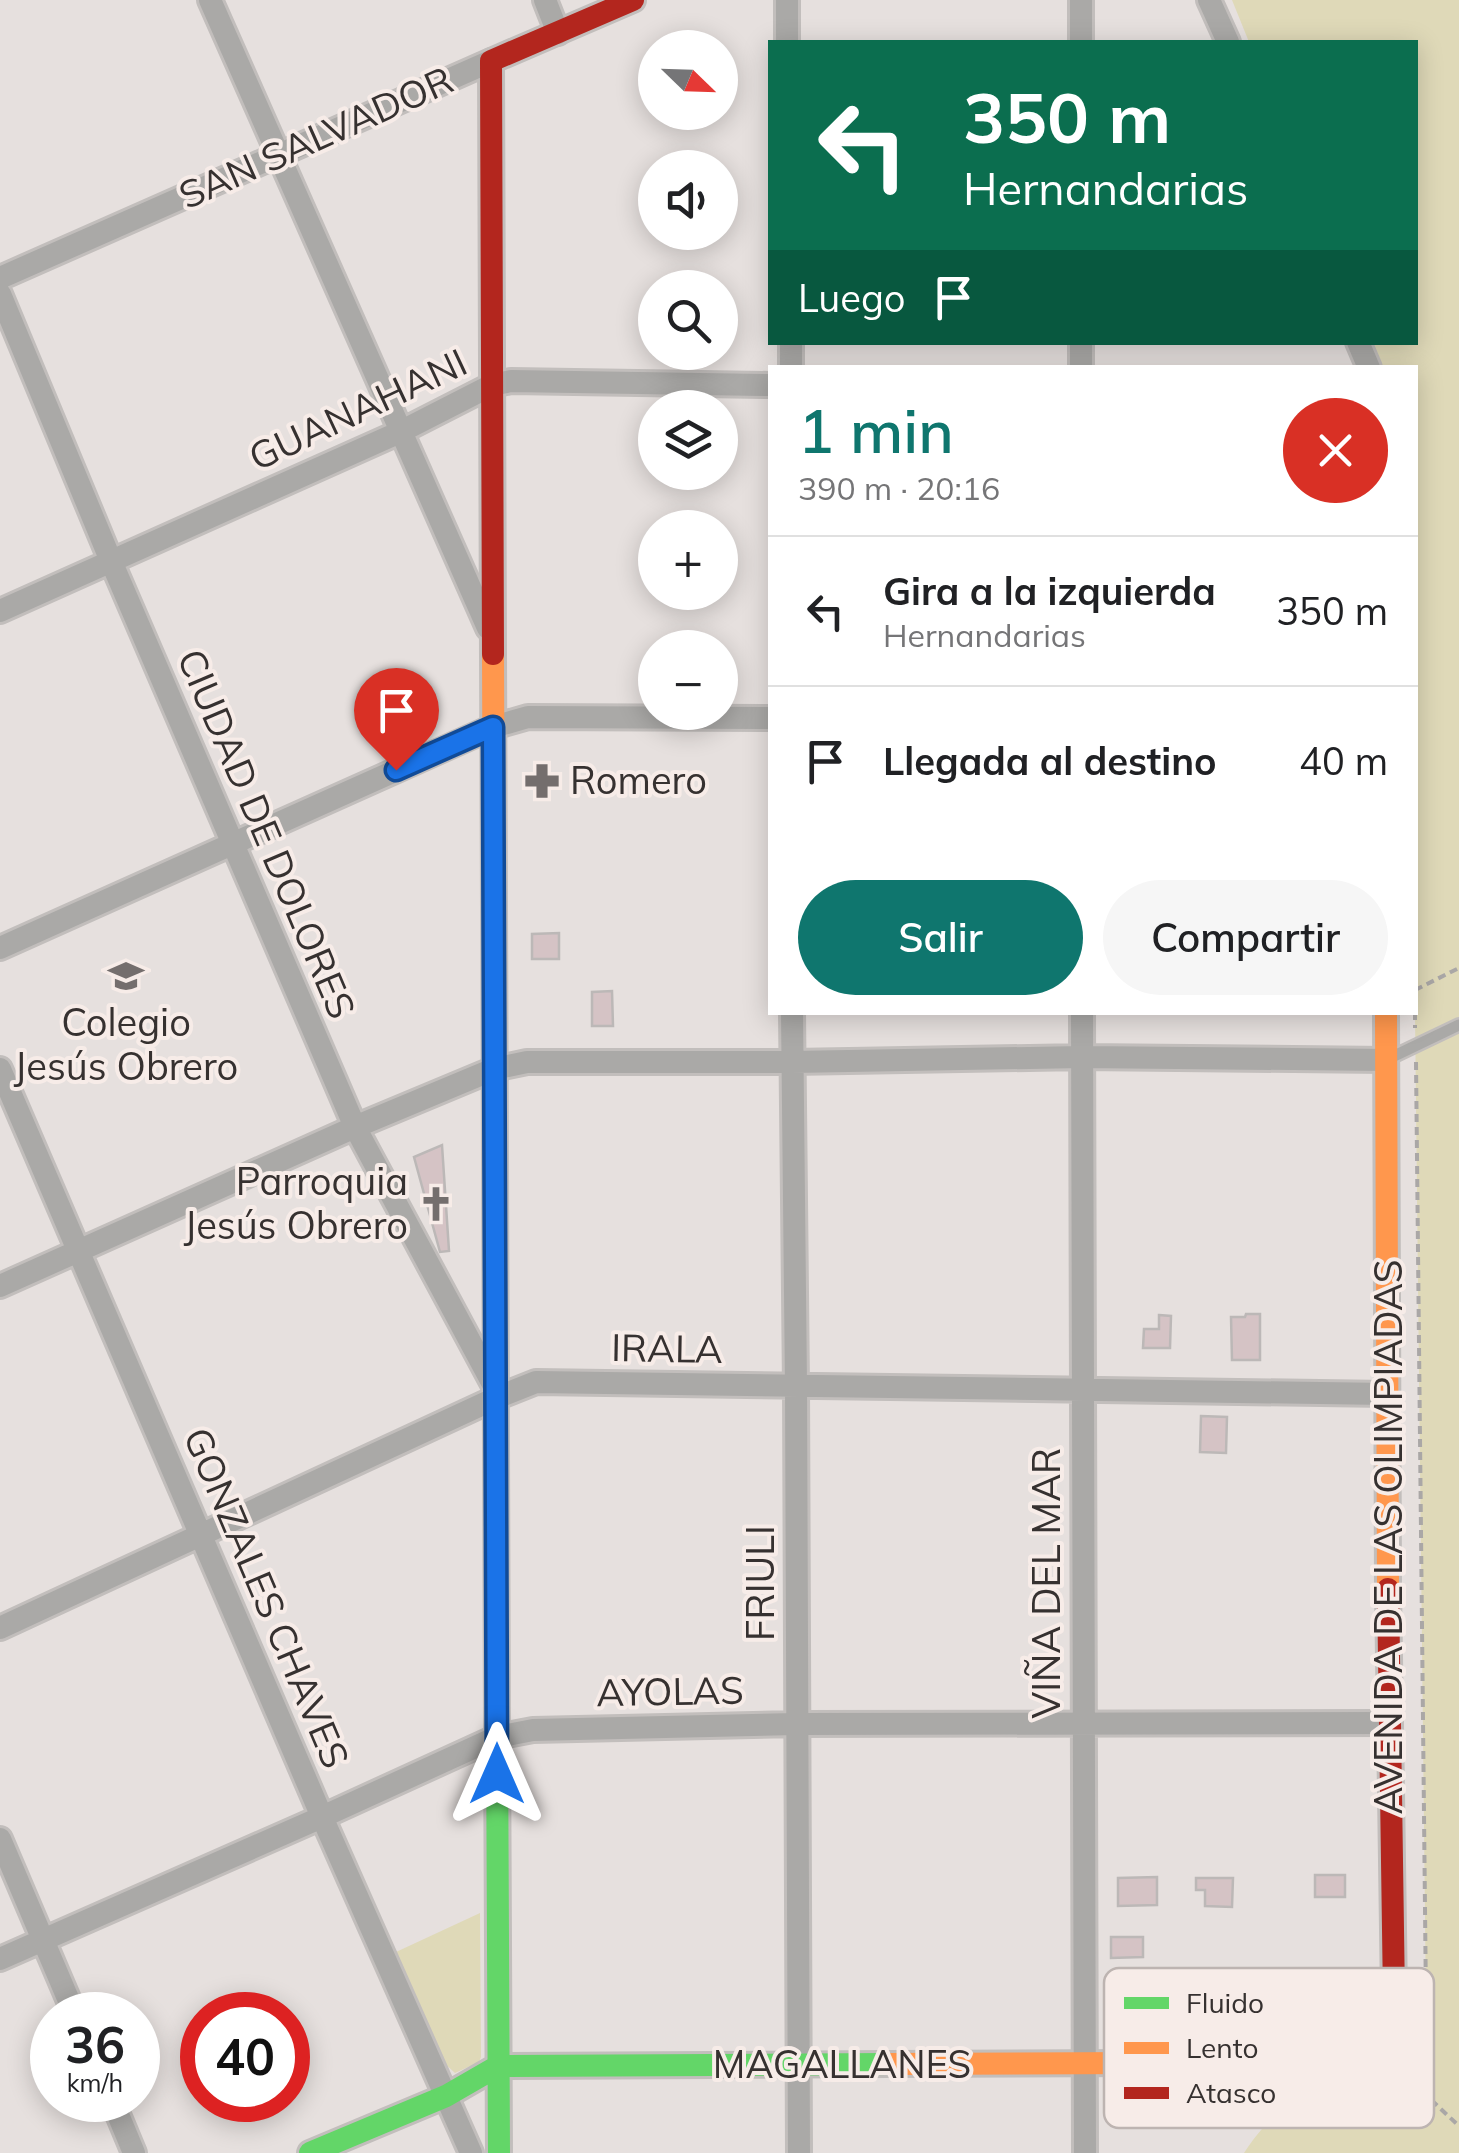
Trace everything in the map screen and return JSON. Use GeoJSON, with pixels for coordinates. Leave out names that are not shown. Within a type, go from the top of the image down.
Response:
{"type":"FeatureCollection","features":[{"type":"Feature","properties":{"kind":"street"},"geometry":{"type":"LineString","coordinates":[[210,0],[493,640]]}},
{"type":"Feature","properties":{"kind":"street"},"geometry":{"type":"LineString","coordinates":[[544,0],[558,33]]}},
{"type":"Feature","properties":{"kind":"street","name":"SAN SALVADOR"},"geometry":{"type":"LineString","coordinates":[[0,278],[633,0]]}},
{"type":"Feature","properties":{"kind":"street"},"geometry":{"type":"LineString","coordinates":[[786,0],[787,40]]}},
{"type":"Feature","properties":{"kind":"street"},"geometry":{"type":"LineString","coordinates":[[1080,0],[1081,40]]}},
{"type":"Feature","properties":{"kind":"street"},"geometry":{"type":"LineString","coordinates":[[1210,0],[1227,40]]}},
{"type":"Feature","properties":{"kind":"street"},"geometry":{"type":"LineString","coordinates":[[491,61],[498,2153]]}},
{"type":"Feature","properties":{"kind":"street","name":"CIUDAD DE DOLORES"},"geometry":{"type":"LineString","coordinates":[[0,294],[355,1128],[496,1393]]}},
{"type":"Feature","properties":{"kind":"street","name":"GUANAHANI"},"geometry":{"type":"LineString","coordinates":[[0,611],[400,432],[492,385],[768,384]]}},
{"type":"Feature","properties":{"kind":"street"},"geometry":{"type":"LineString","coordinates":[[0,948],[493,727],[528,717],[768,718]]}},
{"type":"Feature","properties":{"kind":"street","name":"FRIULI"},"geometry":{"type":"LineString","coordinates":[[792,1015],[799,2153]]}},
{"type":"Feature","properties":{"kind":"street","name":"VIÑA DEL MAR"},"geometry":{"type":"LineString","coordinates":[[1082,1015],[1085,2153]]}},
{"type":"Feature","properties":{"kind":"street","name":"AVENIDA DE LAS OLIMPIADAS"},"geometry":{"type":"LineString","coordinates":[[1386,1015],[1393,1968]]}},
{"type":"Feature","properties":{"kind":"street"},"geometry":{"type":"LineString","coordinates":[[0,1286],[355,1128],[494,1069],[527,1062],[1082,1057],[1386,1060]]}},
{"type":"Feature","properties":{"kind":"street","name":"GONZALES CHAVES"},"geometry":{"type":"LineString","coordinates":[[0,1069],[471,2153]]}},
{"type":"Feature","properties":{"kind":"street","name":"IRALA"},"geometry":{"type":"LineString","coordinates":[[0,1628],[496,1393],[536,1382],[1387,1394]]}},
{"type":"Feature","properties":{"kind":"street","name":"AYOLAS"},"geometry":{"type":"LineString","coordinates":[[0,1959],[497,1737],[532,1730],[796,1724],[1389,1723]]}},
{"type":"Feature","properties":{"kind":"street"},"geometry":{"type":"LineString","coordinates":[[0,1839],[66,1992]]}},
{"type":"Feature","properties":{"kind":"street","name":"MAGALLANES"},"geometry":{"type":"LineString","coordinates":[[310,2153],[446,2096],[498,2066],[1104,2064]]}},
{"type":"Feature","properties":{"kind":"street"},"geometry":{"type":"LineString","coordinates":[[121,2122],[134,2153]]}},
{"type":"Feature","properties":{"kind":"lane"},"geometry":{"type":"LineString","coordinates":[[1386,1060],[1459,1024]]}},
{"type":"Feature","properties":{"kind":"path"},"geometry":{"type":"LineString","coordinates":[[1418,988],[1459,968]]}},
{"type":"Feature","properties":{"kind":"path"},"geometry":{"type":"LineString","coordinates":[[1415,1015],[1426,1968]]}},
{"type":"Feature","properties":{"kind":"path"},"geometry":{"type":"LineString","coordinates":[[1434,2103],[1459,2126]]}},
{"type":"Feature","properties":{"kind":"shaded area"},"geometry":{"type":"Polygon","coordinates":[[[1232,0],[1459,0],[1459,2153],[1244,2153],[1263,2128],[1434,2128],[1434,1968],[1426,1968],[1415,1015],[1418,365],[1379,365],[1371,345],[1418,345],[1418,40],[1248,40],[1232,0]]]}},
{"type":"Feature","properties":{"kind":"shaded area"},"geometry":{"type":"Polygon","coordinates":[[[480,1913],[481,2057],[479,2062],[455,2073],[443,2062],[396,1952],[480,1913]]]}},
{"type":"Feature","properties":{"kind":"building"},"geometry":{"type":"Polygon","coordinates":[[[559,933],[559,959],[532,959],[532,934],[559,933]]]}},
{"type":"Feature","properties":{"kind":"building"},"geometry":{"type":"Polygon","coordinates":[[[612,991],[613,1026],[592,1026],[592,992],[612,991]]]}},
{"type":"Feature","properties":{"kind":"building","name":"Parroquia Jesús Obrero"},"geometry":{"type":"Polygon","coordinates":[[[442,1145],[449,1251],[440,1252],[414,1157],[442,1145]]]}},
{"type":"Feature","properties":{"kind":"building"},"geometry":{"type":"Polygon","coordinates":[[[1260,1314],[1260,1360],[1232,1360],[1231,1317],[1260,1314]]]}},
{"type":"Feature","properties":{"kind":"building"},"geometry":{"type":"Polygon","coordinates":[[[1159,1315],[1171,1316],[1170,1348],[1143,1348],[1144,1329],[1159,1329],[1159,1315]]]}},
{"type":"Feature","properties":{"kind":"building"},"geometry":{"type":"Polygon","coordinates":[[[1201,1416],[1227,1417],[1226,1453],[1200,1452],[1201,1416]]]}},
{"type":"Feature","properties":{"kind":"building"},"geometry":{"type":"Polygon","coordinates":[[[1315,1875],[1345,1875],[1345,1897],[1315,1897],[1315,1875]]]}},
{"type":"Feature","properties":{"kind":"building"},"geometry":{"type":"Polygon","coordinates":[[[1157,1877],[1157,1905],[1118,1906],[1118,1878],[1157,1877]]]}},
{"type":"Feature","properties":{"kind":"building"},"geometry":{"type":"Polygon","coordinates":[[[1196,1878],[1233,1878],[1232,1907],[1205,1906],[1205,1890],[1196,1890],[1196,1878]]]}},
{"type":"Feature","properties":{"kind":"building"},"geometry":{"type":"Polygon","coordinates":[[[1111,1937],[1143,1937],[1143,1957],[1111,1958],[1111,1937]]]}},
{"type":"Feature","properties":{"kind":"traffic: fast"},"geometry":{"type":"LineString","coordinates":[[497,1734],[499,2153]]}},
{"type":"Feature","properties":{"kind":"traffic: fast"},"geometry":{"type":"LineString","coordinates":[[310,2153],[446,2096],[498,2066],[888,2064]]}},
{"type":"Feature","properties":{"kind":"traffic: slow"},"geometry":{"type":"LineString","coordinates":[[493,654],[495,1160]]}},
{"type":"Feature","properties":{"kind":"traffic: slow"},"geometry":{"type":"LineString","coordinates":[[1386,1015],[1388,1589]]}},
{"type":"Feature","properties":{"kind":"traffic: slow"},"geometry":{"type":"LineString","coordinates":[[888,2064],[1104,2063]]}},
{"type":"Feature","properties":{"kind":"traffic: jam"},"geometry":{"type":"LineString","coordinates":[[493,654],[491,61],[633,0]]}},
{"type":"Feature","properties":{"kind":"traffic: jam"},"geometry":{"type":"LineString","coordinates":[[495,1160],[497,1734]]}},
{"type":"Feature","properties":{"kind":"traffic: jam"},"geometry":{"type":"LineString","coordinates":[[1388,1589],[1394,1968]]}},
{"type":"Feature","properties":{"kind":"place","name":"Romero"},"geometry":{"type":"Point","coordinates":[542,781]}},
{"type":"Feature","properties":{"kind":"place","name":"Colegio Jesús Obrero"},"geometry":{"type":"Point","coordinates":[126,976]}},
{"type":"Feature","properties":{"kind":"place","name":"Parroquia Jesús Obrero"},"geometry":{"type":"Point","coordinates":[436,1204]}},
{"type":"Feature","properties":{"kind":"route"},"geometry":{"type":"LineString","coordinates":[[396,770],[493,727],[497,1774]]}}]}
